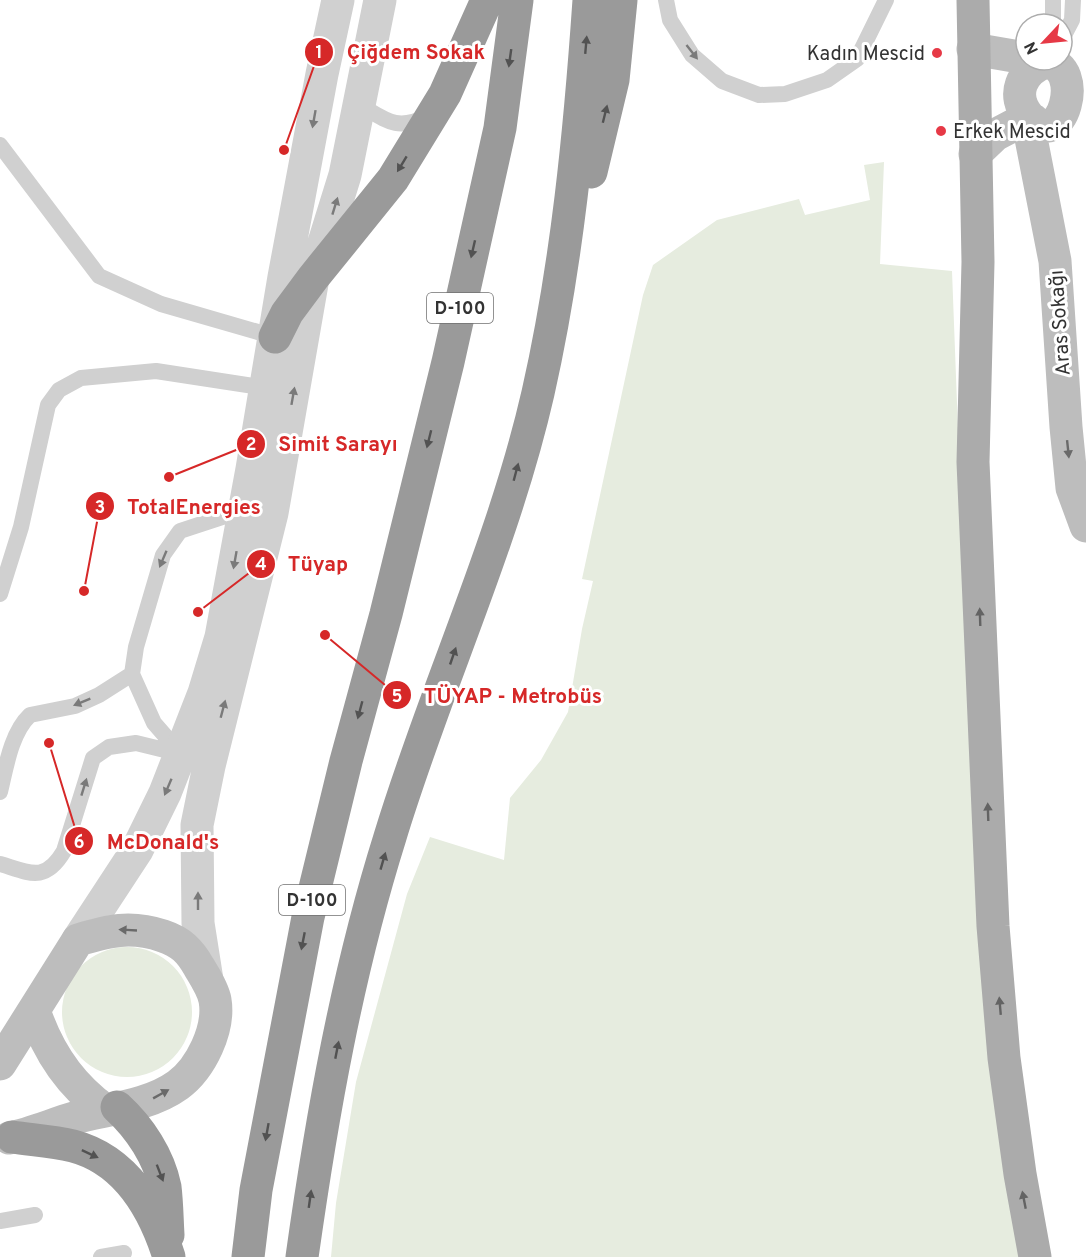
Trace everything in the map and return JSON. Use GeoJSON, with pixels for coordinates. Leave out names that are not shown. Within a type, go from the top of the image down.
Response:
{"type":"FeatureCollection","features":[{"type":"Feature","properties":{"kind":"highway"},"geometry":{"type":"LineString","coordinates":[[275,337],[287,313],[313,278],[393,179],[445,94],[487,0]]}},
{"type":"Feature","properties":{"kind":"highway","name":"D-100"},"geometry":{"type":"LineString","coordinates":[[249,1257],[256,1190],[308,916],[346,761],[386,614],[453,340],[500,128],[517,0]]}},
{"type":"Feature","properties":{"kind":"highway","name":"D-100"},"geometry":{"type":"LineString","coordinates":[[302,1257],[315,1164],[346,999],[359,947],[390,836],[512,490],[538,393],[563,249],[578,132],[589,0]]}},
{"type":"Feature","properties":{"kind":"highway"},"geometry":{"type":"LineString","coordinates":[[563,249],[583,205],[613,80],[621,0]]}},
{"type":"Feature","properties":{"kind":"highway"},"geometry":{"type":"LineString","coordinates":[[111,1109],[133,1121],[150,1148],[165,1186],[170,1257]]}},
{"type":"Feature","properties":{"kind":"highway"},"geometry":{"type":"LineString","coordinates":[[6,1138],[74,1146],[98,1157],[122,1173],[138,1190],[152,1212],[170,1257]]}},
{"type":"Feature","properties":{"kind":"main road"},"geometry":{"type":"LineString","coordinates":[[973,0],[978,262],[974,462],[993,926],[1004,1058],[1020,1174],[1035,1257]]}},
{"type":"Feature","properties":{"kind":"street"},"geometry":{"type":"LineString","coordinates":[[0,1064],[137,850],[165,793],[204,693],[258,511],[266,388],[322,74],[339,0]]}},
{"type":"Feature","properties":{"kind":"street"},"geometry":{"type":"LineString","coordinates":[[207,980],[198,923],[197,825],[258,511],[313,278],[345,175],[380,0]]}},
{"type":"Feature","properties":{"kind":"street"},"geometry":{"type":"LineString","coordinates":[[973,49],[1014,55]]}},
{"type":"Feature","properties":{"kind":"street"},"geometry":{"type":"LineString","coordinates":[[1028,72],[1020,88],[1022,104],[1053,119]]}},
{"type":"Feature","properties":{"kind":"street"},"geometry":{"type":"LineString","coordinates":[[975,154],[995,135],[1053,119],[1072,110],[1077,96],[1077,81],[1067,72]]}},
{"type":"Feature","properties":{"kind":"street"},"geometry":{"type":"LineString","coordinates":[[322,74],[349,89],[360,105]]}},
{"type":"Feature","properties":{"kind":"street","name":"Aras Sokağı"},"geometry":{"type":"LineString","coordinates":[[1053,119],[1048,135],[1081,327],[1086,419]]}},
{"type":"Feature","properties":{"kind":"street","name":"Aras Sokağı"},"geometry":{"type":"LineString","coordinates":[[1053,119],[1030,133],[1055,261],[1072,488],[1086,526]]}},
{"type":"Feature","properties":{"kind":"street"},"geometry":{"type":"LineString","coordinates":[[6,1138],[153,1099],[179,1084],[203,1059],[213,1028],[215,1001],[207,980],[189,950],[163,936],[136,930],[115,929],[78,940]]}},
{"type":"Feature","properties":{"kind":"street"},"geometry":{"type":"LineString","coordinates":[[34,1010],[52,1053],[87,1097],[111,1109]]}},
{"type":"Feature","properties":{"kind":"lane"},"geometry":{"type":"LineString","coordinates":[[666,0],[670,20],[692,55],[722,81],[759,95],[785,94],[827,80],[856,58],[886,0]]}},
{"type":"Feature","properties":{"kind":"lane"},"geometry":{"type":"LineString","coordinates":[[360,105],[389,122],[410,124],[432,114]]}},
{"type":"Feature","properties":{"kind":"lane"},"geometry":{"type":"LineString","coordinates":[[0,145],[99,276],[161,304],[275,337]]}},
{"type":"Feature","properties":{"kind":"lane"},"geometry":{"type":"LineString","coordinates":[[0,594],[21,527],[48,405],[59,390],[81,378],[156,371],[266,388]]}},
{"type":"Feature","properties":{"kind":"lane"},"geometry":{"type":"LineString","coordinates":[[181,754],[154,723],[132,674],[136,646],[163,555],[180,531],[258,511]]}},
{"type":"Feature","properties":{"kind":"lane"},"geometry":{"type":"LineString","coordinates":[[0,792],[15,740],[30,715],[75,706],[99,695],[132,674]]}},
{"type":"Feature","properties":{"kind":"lane"},"geometry":{"type":"LineString","coordinates":[[0,864],[30,873],[44,872],[56,865],[67,843],[93,758],[109,747],[136,744],[181,754]]}},
{"type":"Feature","properties":{"kind":"lane"},"geometry":{"type":"LineString","coordinates":[[0,1221],[35,1215]]}},
{"type":"Feature","properties":{"kind":"lane"},"geometry":{"type":"LineString","coordinates":[[100,1257],[124,1253]]}},
{"type":"Feature","properties":{"kind":"shaded area"},"geometry":{"type":"Polygon","coordinates":[[[884,162],[880,264],[952,271],[971,773],[1023,1257],[331,1257],[336,1203],[356,1082],[407,894],[430,837],[504,860],[510,798],[541,760],[568,712],[582,629],[593,581],[582,579],[643,295],[653,265],[717,220],[799,199],[805,215],[870,200],[864,165],[884,162]]]}},
{"type":"Feature","properties":{"kind":"shaded area"},"geometry":{"type":"Polygon","coordinates":[[[127,947],[152,952],[173,966],[187,987],[192,1012],[187,1037],[173,1058],[152,1072],[127,1077],[102,1072],[81,1058],[67,1037],[62,1012],[67,987],[81,966],[102,952],[127,947]]]}},
{"type":"Feature","properties":{"kind":"place","name":"Kadın Mescid"},"geometry":{"type":"Point","coordinates":[937,53]}},
{"type":"Feature","properties":{"kind":"place","name":"Erkek Mescid"},"geometry":{"type":"Point","coordinates":[941,131]}},
{"type":"Feature","properties":{"kind":"place","name":"Çiğdem Sokak"},"geometry":{"type":"Point","coordinates":[284,150]}},
{"type":"Feature","properties":{"kind":"place","name":"Simit Sarayı"},"geometry":{"type":"Point","coordinates":[169,477]}},
{"type":"Feature","properties":{"kind":"place","name":"TotalEnergies"},"geometry":{"type":"Point","coordinates":[84,591]}},
{"type":"Feature","properties":{"kind":"place","name":"Tüyap"},"geometry":{"type":"Point","coordinates":[198,612]}},
{"type":"Feature","properties":{"kind":"place","name":"TÜYAP - Metrobüs"},"geometry":{"type":"Point","coordinates":[325,635]}},
{"type":"Feature","properties":{"kind":"place","name":"McDonald's"},"geometry":{"type":"Point","coordinates":[49,743]}}]}
